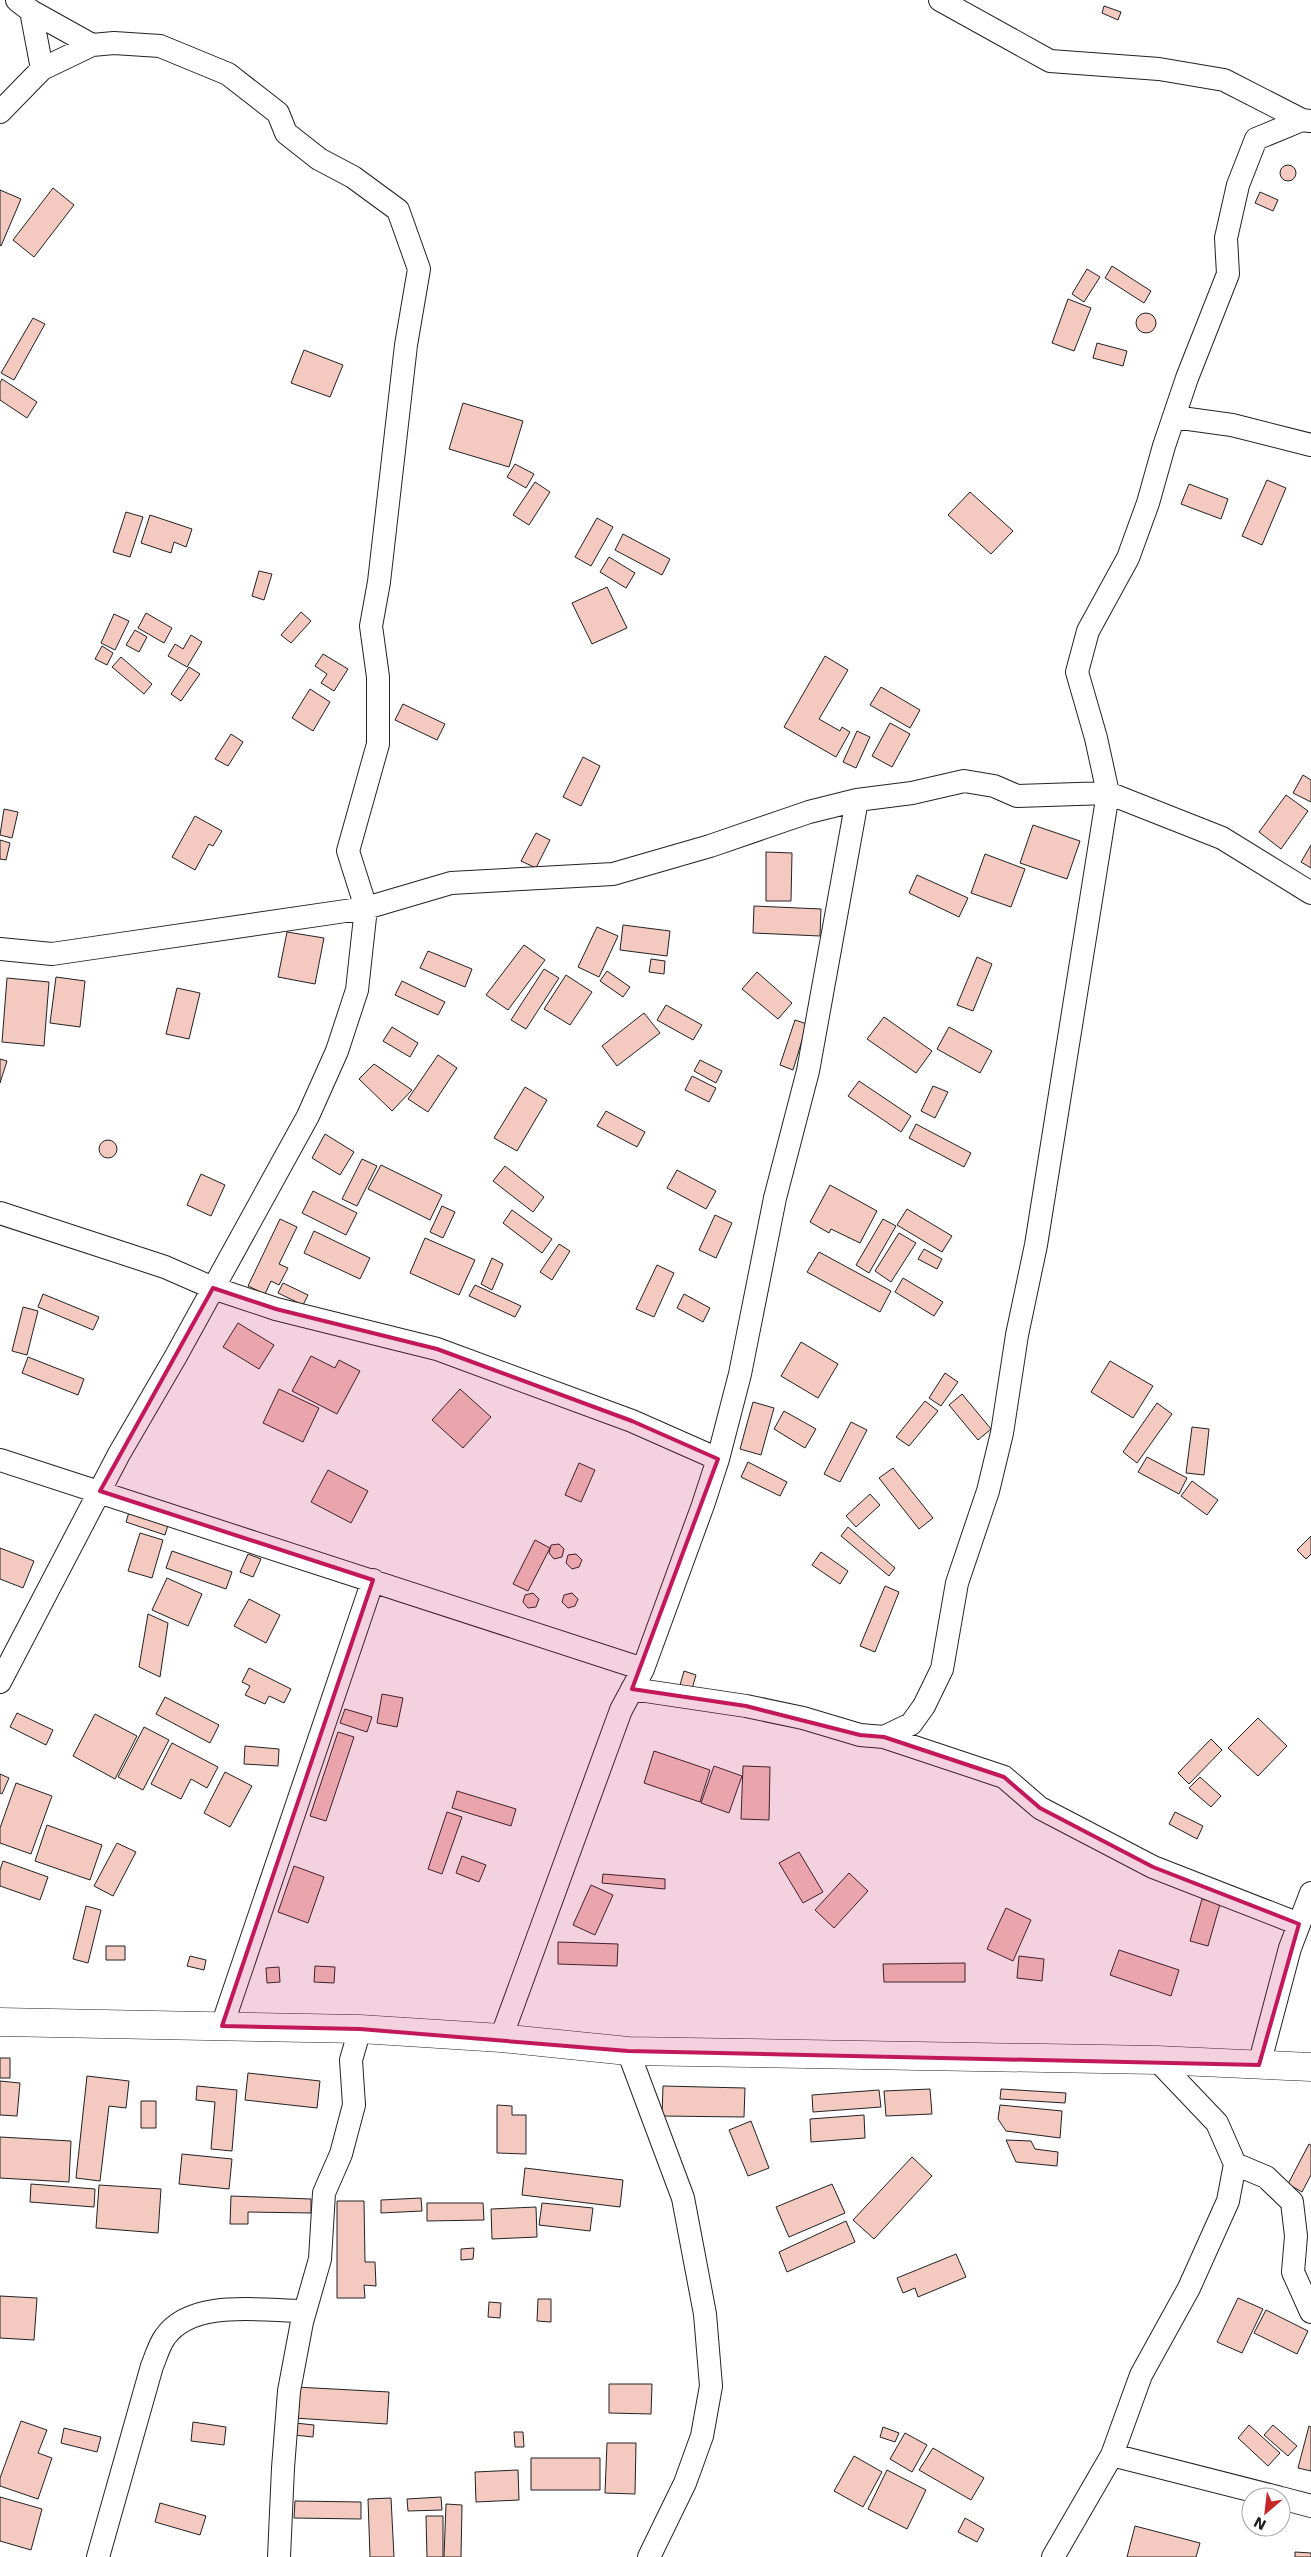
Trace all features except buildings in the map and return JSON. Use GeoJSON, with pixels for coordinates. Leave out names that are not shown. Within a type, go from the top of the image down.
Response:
{"type":"FeatureCollection","features":[{"type":"Feature","properties":{"kind":"street"},"geometry":{"type":"LineString","coordinates":[[940,0],[1050,61],[1160,69],[1224,80],[1307,120]]}},
{"type":"Feature","properties":{"kind":"street"},"geometry":{"type":"LineString","coordinates":[[24,6],[92,45]]}},
{"type":"Feature","properties":{"kind":"street"},"geometry":{"type":"LineString","coordinates":[[24,6],[42,69]]}},
{"type":"Feature","properties":{"kind":"street"},"geometry":{"type":"LineString","coordinates":[[0,112],[42,69],[92,45],[114,43],[160,46],[228,74],[278,113],[286,133],[319,159],[353,177],[398,210],[419,269],[406,345],[381,565],[371,626],[378,677],[378,744],[348,851],[366,908],[357,990],[337,1051],[308,1116],[100,1491],[0,1682]]}},
{"type":"Feature","properties":{"kind":"street"},"geometry":{"type":"LineString","coordinates":[[884,1737],[911,1724],[924,1706],[942,1669],[957,1582],[988,1491],[1002,1433],[1017,1335],[1036,1245],[1108,793],[1096,738],[1076,672],[1088,630],[1128,558],[1148,504],[1174,417],[1209,319],[1228,274],[1226,238],[1238,184],[1256,139],[1307,120]]}},
{"type":"Feature","properties":{"kind":"street"},"geometry":{"type":"LineString","coordinates":[[1174,417],[1232,425],[1311,445]]}},
{"type":"Feature","properties":{"kind":"street"},"geometry":{"type":"LineString","coordinates":[[0,949],[52,954],[366,908],[451,883],[614,874],[710,846],[809,812],[856,800],[912,793],[964,781],[994,786],[1017,796],[1108,793],[1222,838],[1311,893]]}},
{"type":"Feature","properties":{"kind":"street"},"geometry":{"type":"LineString","coordinates":[[501,2038],[621,1710],[642,1669],[718,1459],[740,1374],[775,1198],[808,1071],[856,800]]}},
{"type":"Feature","properties":{"kind":"street"},"geometry":{"type":"LineString","coordinates":[[0,1213],[165,1267],[213,1288],[276,1309],[437,1349],[632,1421],[718,1459]]}},
{"type":"Feature","properties":{"kind":"street"},"geometry":{"type":"LineString","coordinates":[[0,1460],[642,1669]]}},
{"type":"Feature","properties":{"kind":"street"},"geometry":{"type":"LineString","coordinates":[[222,2026],[372,1580]]}},
{"type":"Feature","properties":{"kind":"street"},"geometry":{"type":"LineString","coordinates":[[632,1689],[746,1706],[803,1718],[860,1735],[884,1737],[1004,1777],[1040,1808],[1153,1867],[1299,1924]]}},
{"type":"Feature","properties":{"kind":"street"},"geometry":{"type":"LineString","coordinates":[[1259,2065],[1290,1948],[1311,1893]]}},
{"type":"Feature","properties":{"kind":"street"},"geometry":{"type":"LineString","coordinates":[[0,2022],[360,2029],[501,2038],[628,2051],[1157,2060],[1311,2067]]}},
{"type":"Feature","properties":{"kind":"street"},"geometry":{"type":"LineString","coordinates":[[279,2557],[289,2391],[304,2311],[320,2260],[324,2193],[341,2154],[354,2105],[351,2060],[360,2029]]}},
{"type":"Feature","properties":{"kind":"street"},"geometry":{"type":"LineString","coordinates":[[628,2051],[683,2198],[705,2314],[711,2386],[702,2436],[685,2483],[649,2557]]}},
{"type":"Feature","properties":{"kind":"street"},"geometry":{"type":"LineString","coordinates":[[1053,2557],[1112,2454],[1141,2375],[1189,2288],[1228,2201],[1235,2164],[1217,2123],[1157,2060]]}},
{"type":"Feature","properties":{"kind":"street"},"geometry":{"type":"LineString","coordinates":[[1235,2164],[1266,2177],[1292,2202],[1296,2236],[1293,2272],[1311,2312]]}},
{"type":"Feature","properties":{"kind":"street"},"geometry":{"type":"LineString","coordinates":[[98,2557],[152,2366],[165,2337],[179,2324],[198,2313],[218,2310],[304,2311]]}},
{"type":"Feature","properties":{"kind":"street"},"geometry":{"type":"LineString","coordinates":[[1112,2454],[1241,2488]]}},
{"type":"Feature","properties":{"kind":"street"},"geometry":{"type":"LineString","coordinates":[[1291,2501],[1311,2506]]}},
{"type":"Feature","properties":{"kind":"highlighted area"},"geometry":{"type":"Polygon","coordinates":[[[213,1288],[276,1309],[437,1349],[632,1421],[718,1459],[632,1689],[746,1706],[860,1735],[884,1737],[1004,1777],[1040,1808],[1153,1867],[1299,1924],[1259,2065],[628,2051],[360,2029],[222,2026],[373,1580],[100,1491],[213,1288]]]}}]}
